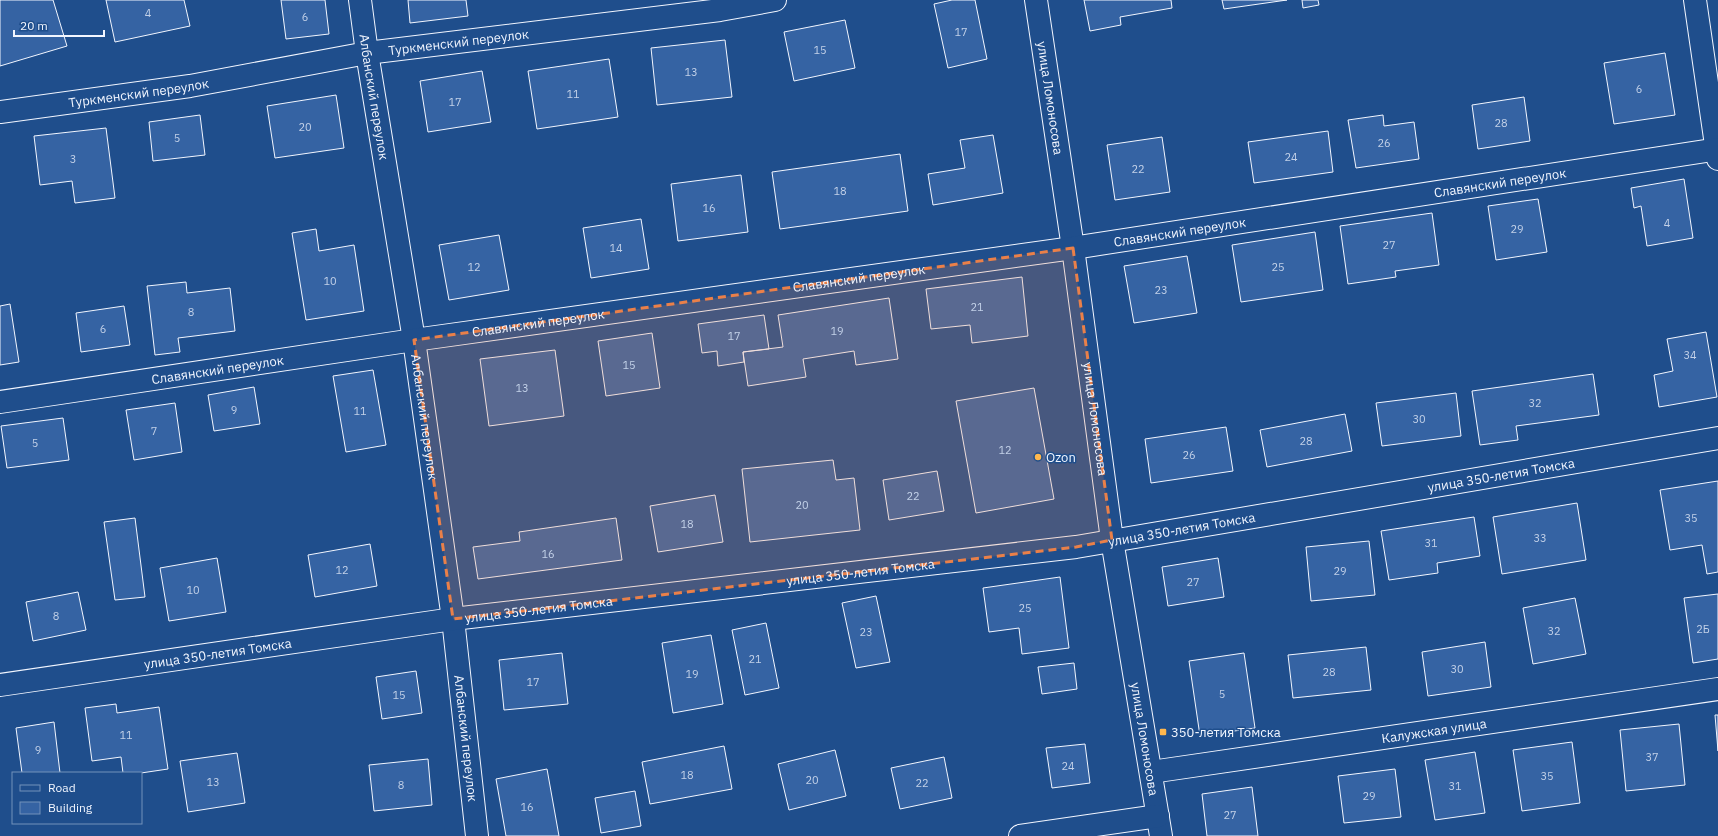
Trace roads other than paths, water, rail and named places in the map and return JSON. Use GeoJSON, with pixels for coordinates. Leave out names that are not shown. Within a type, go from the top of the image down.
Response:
{"type":"FeatureCollection","features":[{"type":"Feature","properties":{"kind":"street","name":"Албанский переулок"},"geometry":{"type":"LineString","coordinates":[[360,0],[367,53],[414,340],[453,619],[476,836]]}},
{"type":"Feature","properties":{"kind":"street","name":"Туркменский переулок"},"geometry":{"type":"LineString","coordinates":[[0,112],[190,86],[367,53],[720,10],[775,0]]}},
{"type":"Feature","properties":{"kind":"street","name":"улица Ломоносова"},"geometry":{"type":"LineString","coordinates":[[1036,0],[1073,248],[1112,540],[1159,826]]}},
{"type":"Feature","properties":{"kind":"street"},"geometry":{"type":"LineString","coordinates":[[1695,0],[1717,152]]}},
{"type":"Feature","properties":{"kind":"street","name":"Славянский переулок"},"geometry":{"type":"LineString","coordinates":[[0,402],[414,340],[1073,248],[1717,152]]}},
{"type":"Feature","properties":{"kind":"street","name":"улица 350-летия Томска"},"geometry":{"type":"LineString","coordinates":[[0,685],[453,619],[1060,548],[1718,438]]}},
{"type":"Feature","properties":{"kind":"street","name":"Калужская улица"},"geometry":{"type":"LineString","coordinates":[[1151,772],[1718,689]]}},
{"type":"Feature","properties":{"kind":"street"},"geometry":{"type":"LineString","coordinates":[[1020,836],[1159,826]]}},
{"type":"Feature","properties":{"kind":"place","name":"Ozon"},"geometry":{"type":"Point","coordinates":[1038,457]}},
{"type":"Feature","properties":{"kind":"place","name":"350-летия Томска"},"geometry":{"type":"Point","coordinates":[1163,732]}}]}
